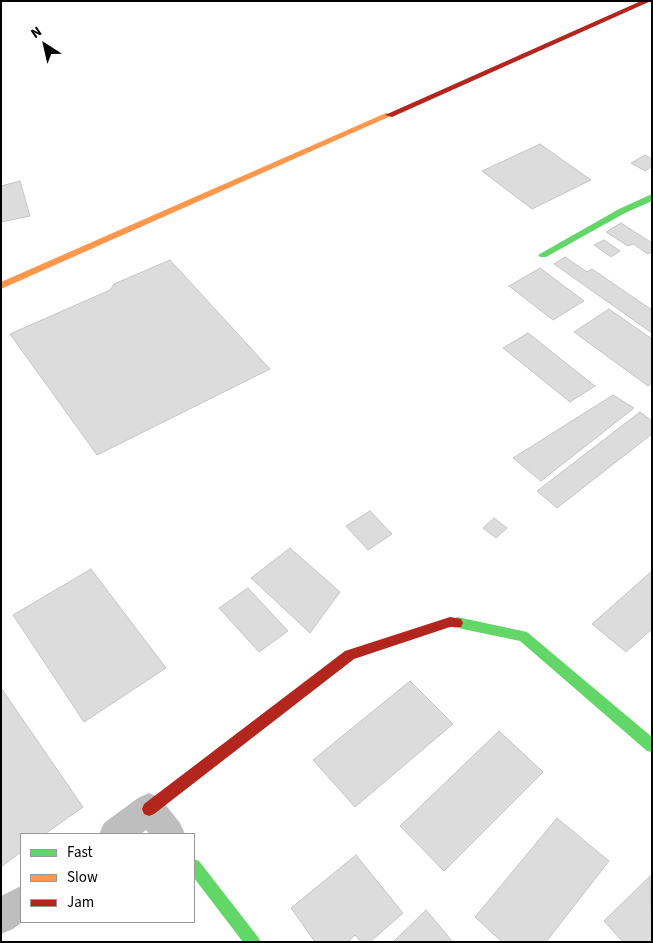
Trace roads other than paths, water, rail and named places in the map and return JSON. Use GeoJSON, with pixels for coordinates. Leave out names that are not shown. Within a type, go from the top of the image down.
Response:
{"type":"FeatureCollection","features":[{"type":"Feature","properties":{"kind":"street"},"geometry":{"type":"LineString","coordinates":[[1,286],[648,1],[652,4]]}},
{"type":"Feature","properties":{"kind":"street"},"geometry":{"type":"LineString","coordinates":[[543,256],[652,197]]}},
{"type":"Feature","properties":{"kind":"street"},"geometry":{"type":"LineString","coordinates":[[116,833],[350,655],[450,622],[523,636],[652,746]]}},
{"type":"Feature","properties":{"kind":"street"},"geometry":{"type":"LineString","coordinates":[[149,809],[168,833]]}},
{"type":"Feature","properties":{"kind":"street"},"geometry":{"type":"LineString","coordinates":[[195,867],[253,942]]}},
{"type":"Feature","properties":{"kind":"street"},"geometry":{"type":"LineString","coordinates":[[1,917],[20,903]]}}]}
